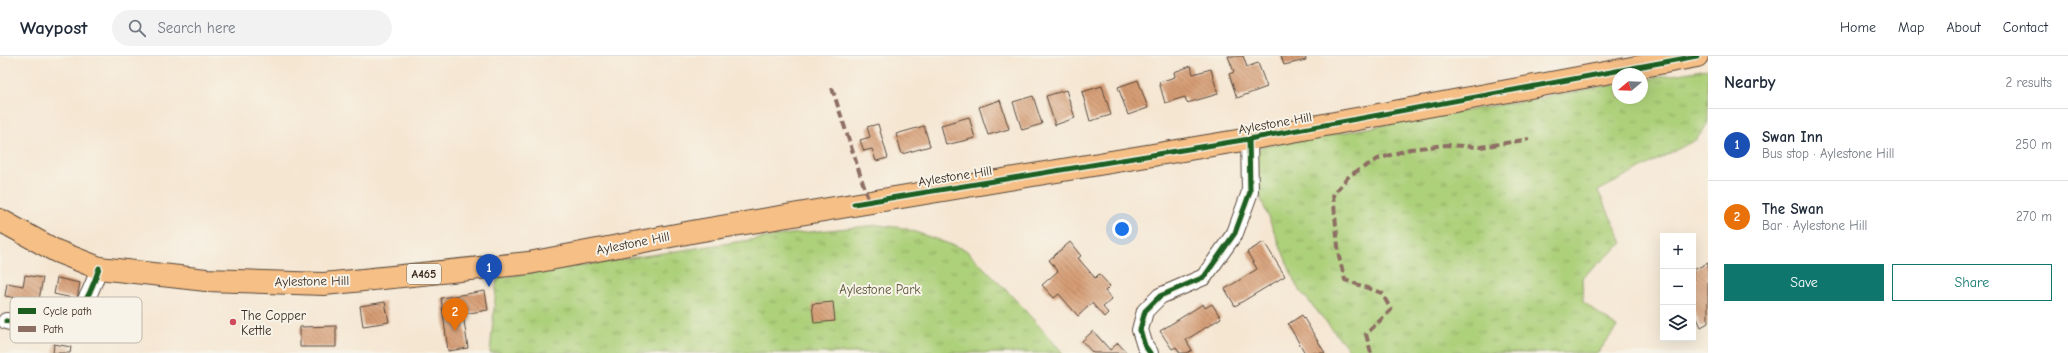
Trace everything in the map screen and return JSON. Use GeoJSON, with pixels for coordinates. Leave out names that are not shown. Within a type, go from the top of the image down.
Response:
{"type":"FeatureCollection","features":[{"type":"Feature","properties":{"kind":"highway","name":"Aylestone Hill"},"geometry":{"type":"LineString","coordinates":[[0,220],[56,251],[99,268],[206,280],[324,284],[529,263],[697,231],[1249,139],[1697,56]]}},
{"type":"Feature","properties":{"kind":"street"},"geometry":{"type":"LineString","coordinates":[[1150,353],[1145,346],[1140,330],[1145,312],[1160,296],[1204,277],[1236,233],[1250,192],[1249,139]]}},
{"type":"Feature","properties":{"kind":"street"},"geometry":{"type":"LineString","coordinates":[[89,297],[99,268]]}},
{"type":"Feature","properties":{"kind":"street"},"geometry":{"type":"LineString","coordinates":[[6,321],[10,322]]}},
{"type":"Feature","properties":{"kind":"green space"},"geometry":{"type":"Polygon","coordinates":[[[1708,69],[1708,123],[1697,139],[1598,191],[1623,243],[1582,277],[1583,302],[1617,327],[1598,353],[1352,353],[1297,287],[1258,192],[1255,148],[1612,85],[1612,104],[1648,104],[1648,79],[1708,69]]]}},
{"type":"Feature","properties":{"kind":"green space","name":"Aylestone Park"},"geometry":{"type":"Polygon","coordinates":[[[878,225],[904,228],[966,250],[1013,297],[1063,353],[490,353],[497,278],[790,234],[878,225]]]}},
{"type":"Feature","properties":{"kind":"building"},"geometry":{"type":"Polygon","coordinates":[[[1228,56],[1243,56],[1247,67],[1258,63],[1267,87],[1237,98],[1229,74],[1234,72],[1228,56]]]}},
{"type":"Feature","properties":{"kind":"building"},"geometry":{"type":"Polygon","coordinates":[[[1281,56],[1305,56],[1306,60],[1284,65],[1281,56]]]}},
{"type":"Feature","properties":{"kind":"building"},"geometry":{"type":"Polygon","coordinates":[[[1191,66],[1193,74],[1211,69],[1218,94],[1187,103],[1185,97],[1165,103],[1159,82],[1175,77],[1174,72],[1191,66]]]}},
{"type":"Feature","properties":{"kind":"building"},"geometry":{"type":"Polygon","coordinates":[[[1138,80],[1148,108],[1128,115],[1118,87],[1138,80]]]}},
{"type":"Feature","properties":{"kind":"building"},"geometry":{"type":"Polygon","coordinates":[[[1102,86],[1111,115],[1090,121],[1082,92],[1102,86]]]}},
{"type":"Feature","properties":{"kind":"building"},"geometry":{"type":"Polygon","coordinates":[[[1066,90],[1075,118],[1055,125],[1046,96],[1066,90]]]}},
{"type":"Feature","properties":{"kind":"building"},"geometry":{"type":"Polygon","coordinates":[[[1033,96],[1042,124],[1022,130],[1013,102],[1033,96]]]}},
{"type":"Feature","properties":{"kind":"building"},"geometry":{"type":"Polygon","coordinates":[[[1000,100],[1009,129],[988,135],[979,107],[1000,100]]]}},
{"type":"Feature","properties":{"kind":"building"},"geometry":{"type":"Polygon","coordinates":[[[969,117],[975,138],[946,145],[941,125],[969,117]]]}},
{"type":"Feature","properties":{"kind":"building"},"geometry":{"type":"Polygon","coordinates":[[[878,124],[888,158],[876,161],[872,149],[864,151],[860,140],[870,137],[867,127],[878,124]]]}},
{"type":"Feature","properties":{"kind":"building"},"geometry":{"type":"Polygon","coordinates":[[[924,126],[930,146],[902,154],[896,134],[924,126]]]}},
{"type":"Feature","properties":{"kind":"building"},"geometry":{"type":"Polygon","coordinates":[[[1070,242],[1081,256],[1078,258],[1095,278],[1099,274],[1110,286],[1105,291],[1112,299],[1103,307],[1108,313],[1104,317],[1092,303],[1078,316],[1059,294],[1054,298],[1042,285],[1058,271],[1049,260],[1070,242]]]}},
{"type":"Feature","properties":{"kind":"building"},"geometry":{"type":"Polygon","coordinates":[[[1264,242],[1285,276],[1235,306],[1225,289],[1257,269],[1247,252],[1264,242]]]}},
{"type":"Feature","properties":{"kind":"building"},"geometry":{"type":"Polygon","coordinates":[[[1708,263],[1708,323],[1701,327],[1696,316],[1696,269],[1708,263]]]}},
{"type":"Feature","properties":{"kind":"building"},"geometry":{"type":"Polygon","coordinates":[[[25,275],[43,278],[39,297],[5,296],[7,283],[23,286],[25,275]]]}},
{"type":"Feature","properties":{"kind":"building"},"geometry":{"type":"Polygon","coordinates":[[[57,278],[80,283],[77,297],[68,297],[54,294],[57,278]]]}},
{"type":"Feature","properties":{"kind":"building"},"geometry":{"type":"Polygon","coordinates":[[[485,291],[488,310],[463,314],[468,348],[448,351],[441,298],[485,291]]]}},
{"type":"Feature","properties":{"kind":"building"},"geometry":{"type":"Polygon","coordinates":[[[385,302],[389,322],[363,326],[360,306],[385,302]]]}},
{"type":"Feature","properties":{"kind":"building"},"geometry":{"type":"Polygon","coordinates":[[[833,302],[835,321],[814,323],[812,304],[833,302]]]}},
{"type":"Feature","properties":{"kind":"building"},"geometry":{"type":"Polygon","coordinates":[[[1203,304],[1205,308],[1212,304],[1221,318],[1186,340],[1192,350],[1187,353],[1180,353],[1176,347],[1172,349],[1160,331],[1203,304]]]}},
{"type":"Feature","properties":{"kind":"building"},"geometry":{"type":"Polygon","coordinates":[[[1302,315],[1325,353],[1305,353],[1288,324],[1302,315]]]}},
{"type":"Feature","properties":{"kind":"building"},"geometry":{"type":"Polygon","coordinates":[[[336,326],[336,347],[300,347],[300,327],[336,326]]]}},
{"type":"Feature","properties":{"kind":"building"},"geometry":{"type":"Polygon","coordinates":[[[1093,331],[1110,350],[1118,343],[1127,353],[1093,353],[1082,341],[1093,331]]]}},
{"type":"Feature","properties":{"kind":"building"},"geometry":{"type":"Polygon","coordinates":[[[54,344],[71,347],[70,353],[53,353],[54,344]]]}},
{"type":"Feature","properties":{"kind":"marked path"},"geometry":{"type":"LineString","coordinates":[[832,88],[869,202]]}},
{"type":"Feature","properties":{"kind":"marked path"},"geometry":{"type":"LineString","coordinates":[[1371,353],[1366,334],[1391,310],[1382,293],[1345,280],[1339,257],[1333,194],[1350,175],[1378,159],[1410,149],[1446,145],[1481,147],[1529,139]]}},
{"type":"Feature","properties":{"kind":"cycle path"},"geometry":{"type":"LineString","coordinates":[[854,204],[1249,139],[1697,56]]}},
{"type":"Feature","properties":{"kind":"cycle path"},"geometry":{"type":"LineString","coordinates":[[1150,353],[1145,346],[1140,330],[1145,311],[1160,296],[1204,277],[1235,233],[1250,192],[1249,139]]}},
{"type":"Feature","properties":{"kind":"cycle path"},"geometry":{"type":"LineString","coordinates":[[87,297],[99,268]]}},
{"type":"Feature","properties":{"kind":"cycle path"},"geometry":{"type":"LineString","coordinates":[[6,321],[10,322]]}},
{"type":"Feature","properties":{"kind":"place","name":"Swan Inn"},"geometry":{"type":"Point","coordinates":[489,287]}},
{"type":"Feature","properties":{"kind":"place","name":"The Copper Kettle"},"geometry":{"type":"Point","coordinates":[233,322]}},
{"type":"Feature","properties":{"kind":"place","name":"The Swan"},"geometry":{"type":"Point","coordinates":[455,331]}}]}
